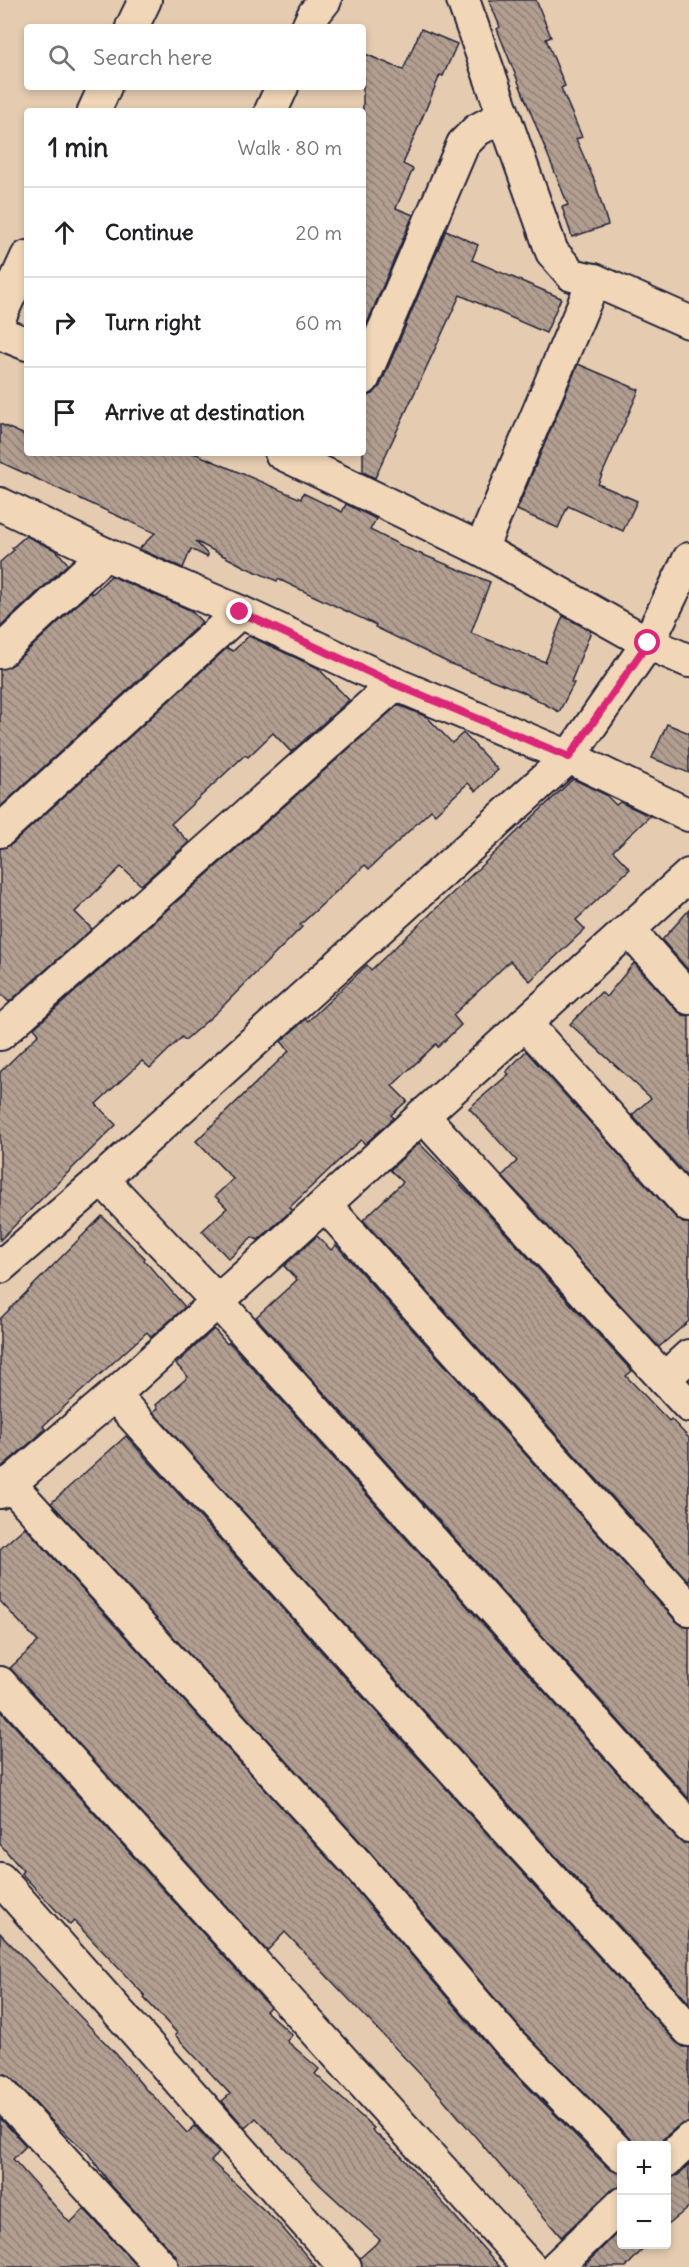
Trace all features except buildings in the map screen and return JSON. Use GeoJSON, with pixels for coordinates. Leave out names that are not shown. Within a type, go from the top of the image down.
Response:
{"type":"FeatureCollection","features":[{"type":"Feature","properties":{"kind":"street"},"geometry":{"type":"LineString","coordinates":[[133,24],[145,0]]}},
{"type":"Feature","properties":{"kind":"street"},"geometry":{"type":"LineString","coordinates":[[309,24],[325,0]]}},
{"type":"Feature","properties":{"kind":"street"},"geometry":{"type":"LineString","coordinates":[[463,0],[552,252],[572,274],[594,280],[689,322]]}},
{"type":"Feature","properties":{"kind":"street"},"geometry":{"type":"LineString","coordinates":[[95,108],[104,90]]}},
{"type":"Feature","properties":{"kind":"street"},"geometry":{"type":"LineString","coordinates":[[272,108],[281,90]]}},
{"type":"Feature","properties":{"kind":"street"},"geometry":{"type":"LineString","coordinates":[[366,372],[463,144],[477,130],[503,116]]}},
{"type":"Feature","properties":{"kind":"street"},"geometry":{"type":"LineString","coordinates":[[0,315],[24,263]]}},
{"type":"Feature","properties":{"kind":"street"},"geometry":{"type":"LineString","coordinates":[[481,549],[594,280]]}},
{"type":"Feature","properties":{"kind":"street"},"geometry":{"type":"LineString","coordinates":[[0,333],[24,343]]}},
{"type":"Feature","properties":{"kind":"street"},"geometry":{"type":"LineString","coordinates":[[295,456],[327,463],[648,643],[689,661]]}},
{"type":"Feature","properties":{"kind":"street"},"geometry":{"type":"LineString","coordinates":[[0,504],[105,554],[240,612],[395,684],[569,757],[689,815]]}},
{"type":"Feature","properties":{"kind":"street"},"geometry":{"type":"LineString","coordinates":[[0,652],[105,554]]}},
{"type":"Feature","properties":{"kind":"street"},"geometry":{"type":"LineString","coordinates":[[0,1267],[102,1179],[569,757],[648,643],[689,560]]}},
{"type":"Feature","properties":{"kind":"street"},"geometry":{"type":"LineString","coordinates":[[0,831],[240,612]]}},
{"type":"Feature","properties":{"kind":"street"},"geometry":{"type":"LineString","coordinates":[[0,1034],[395,684]]}},
{"type":"Feature","properties":{"kind":"street"},"geometry":{"type":"LineString","coordinates":[[617,2152],[509,2042],[357,1864],[5,1487],[114,1395],[689,875]]}},
{"type":"Feature","properties":{"kind":"street"},"geometry":{"type":"LineString","coordinates":[[629,930],[689,998]]}},
{"type":"Feature","properties":{"kind":"street"},"geometry":{"type":"LineString","coordinates":[[525,1023],[689,1206]]}},
{"type":"Feature","properties":{"kind":"street"},"geometry":{"type":"LineString","coordinates":[[422,1115],[689,1406]]}},
{"type":"Feature","properties":{"kind":"street"},"geometry":{"type":"LineString","coordinates":[[102,1179],[217,1301],[689,1826]]}},
{"type":"Feature","properties":{"kind":"street"},"geometry":{"type":"LineString","coordinates":[[325,1205],[689,1609]]}},
{"type":"Feature","properties":{"kind":"street"},"geometry":{"type":"LineString","coordinates":[[664,1379],[689,1356]]}},
{"type":"Feature","properties":{"kind":"street"},"geometry":{"type":"LineString","coordinates":[[114,1395],[689,2030]]}},
{"type":"Feature","properties":{"kind":"street"},"geometry":{"type":"LineString","coordinates":[[0,1683],[530,2267]]}},
{"type":"Feature","properties":{"kind":"street"},"geometry":{"type":"LineString","coordinates":[[0,1879],[345,2267]]}},
{"type":"Feature","properties":{"kind":"street"},"geometry":{"type":"LineString","coordinates":[[0,2091],[162,2267]]}},
{"type":"Feature","properties":{"kind":"street"},"geometry":{"type":"LineString","coordinates":[[671,2156],[689,2140]]}},
{"type":"Feature","properties":{"kind":"street"},"geometry":{"type":"LineString","coordinates":[[556,2267],[617,2208]]}},
{"type":"Feature","properties":{"kind":"route"},"geometry":{"type":"LineString","coordinates":[[240,612],[395,684],[569,757],[648,643]]}}]}
